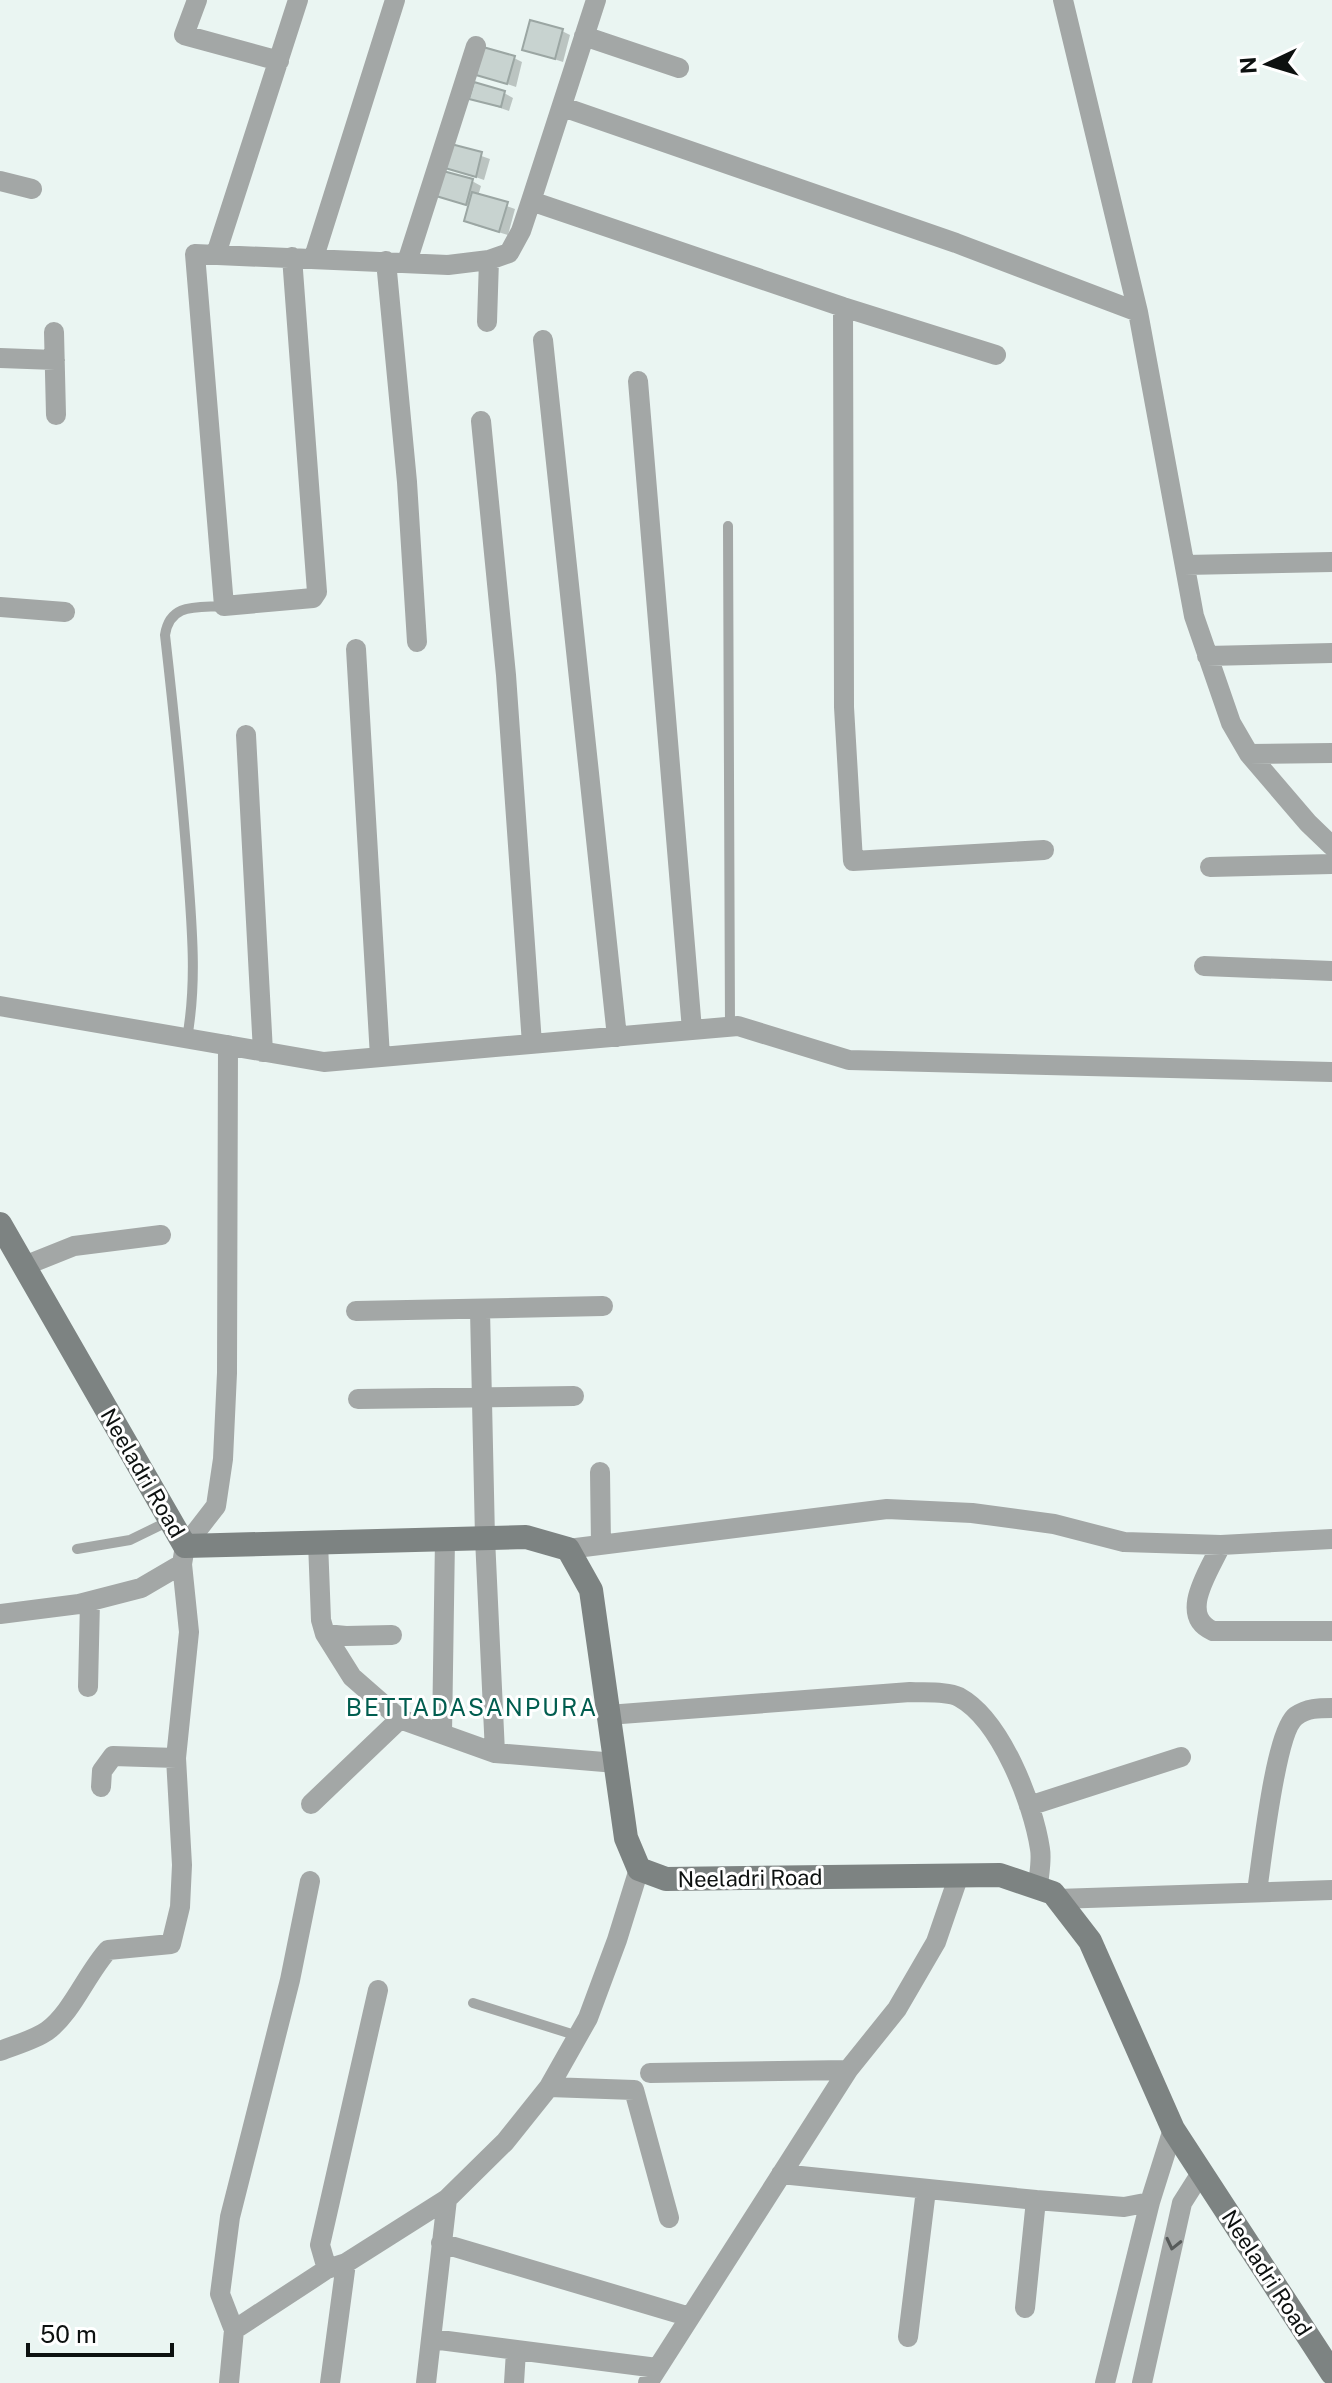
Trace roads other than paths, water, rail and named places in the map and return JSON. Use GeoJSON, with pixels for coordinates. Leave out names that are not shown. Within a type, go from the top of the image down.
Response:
{"type":"FeatureCollection","features":[{"type":"Feature","properties":{"kind":"main road","name":"Neeladri Road"},"geometry":{"type":"LineString","coordinates":[[0,1224],[170,1520],[184,1555],[318,1542],[526,1537],[568,1549]]}},
{"type":"Feature","properties":{"kind":"main road"},"geometry":{"type":"LineString","coordinates":[[568,1549],[591,1590],[626,1838],[639,1869]]}},
{"type":"Feature","properties":{"kind":"main road","name":"Neeladri Road"},"geometry":{"type":"LineString","coordinates":[[639,1869],[666,1879],[1000,1875],[1048,1892],[1090,1941],[1173,2129],[1332,2373]]}},
{"type":"Feature","properties":{"kind":"street"},"geometry":{"type":"LineString","coordinates":[[197,0],[184,35],[279,61]]}},
{"type":"Feature","properties":{"kind":"street"},"geometry":{"type":"LineString","coordinates":[[216,254],[298,0]]}},
{"type":"Feature","properties":{"kind":"street"},"geometry":{"type":"LineString","coordinates":[[314,257],[395,0]]}},
{"type":"Feature","properties":{"kind":"street"},"geometry":{"type":"LineString","coordinates":[[292,257],[317,592],[313,598],[224,606],[195,254],[314,257],[448,265],[489,260],[509,253],[521,231],[596,0]]}},
{"type":"Feature","properties":{"kind":"street"},"geometry":{"type":"LineString","coordinates":[[1063,0],[1138,312],[1194,616],[1231,723],[1249,754],[1308,823],[1332,846]]}},
{"type":"Feature","properties":{"kind":"street"},"geometry":{"type":"LineString","coordinates":[[584,36],[679,68]]}},
{"type":"Feature","properties":{"kind":"street"},"geometry":{"type":"LineString","coordinates":[[407,262],[476,46]]}},
{"type":"Feature","properties":{"kind":"street"},"geometry":{"type":"LineString","coordinates":[[563,107],[956,243],[1138,312]]}},
{"type":"Feature","properties":{"kind":"street"},"geometry":{"type":"LineString","coordinates":[[0,181],[32,189]]}},
{"type":"Feature","properties":{"kind":"street"},"geometry":{"type":"LineString","coordinates":[[531,201],[843,307],[996,355]]}},
{"type":"Feature","properties":{"kind":"street"},"geometry":{"type":"LineString","coordinates":[[487,322],[489,260]]}},
{"type":"Feature","properties":{"kind":"street"},"geometry":{"type":"LineString","coordinates":[[386,261],[407,482],[417,642]]}},
{"type":"Feature","properties":{"kind":"street"},"geometry":{"type":"LineString","coordinates":[[843,307],[844,707],[853,861],[1044,850]]}},
{"type":"Feature","properties":{"kind":"street"},"geometry":{"type":"LineString","coordinates":[[54,332],[56,415]]}},
{"type":"Feature","properties":{"kind":"street"},"geometry":{"type":"LineString","coordinates":[[543,340],[617,1037]]}},
{"type":"Feature","properties":{"kind":"street"},"geometry":{"type":"LineString","coordinates":[[0,358],[55,360]]}},
{"type":"Feature","properties":{"kind":"street"},"geometry":{"type":"LineString","coordinates":[[638,381],[692,1030]]}},
{"type":"Feature","properties":{"kind":"street"},"geometry":{"type":"LineString","coordinates":[[481,421],[506,675],[532,1044]]}},
{"type":"Feature","properties":{"kind":"street"},"geometry":{"type":"LineString","coordinates":[[1185,565],[1332,562]]}},
{"type":"Feature","properties":{"kind":"street"},"geometry":{"type":"LineString","coordinates":[[0,607],[65,612]]}},
{"type":"Feature","properties":{"kind":"street"},"geometry":{"type":"LineString","coordinates":[[356,649],[380,1057]]}},
{"type":"Feature","properties":{"kind":"street"},"geometry":{"type":"LineString","coordinates":[[1207,656],[1332,653]]}},
{"type":"Feature","properties":{"kind":"street"},"geometry":{"type":"LineString","coordinates":[[246,735],[263,1052]]}},
{"type":"Feature","properties":{"kind":"street"},"geometry":{"type":"LineString","coordinates":[[1249,754],[1332,753]]}},
{"type":"Feature","properties":{"kind":"street"},"geometry":{"type":"LineString","coordinates":[[1210,867],[1332,864]]}},
{"type":"Feature","properties":{"kind":"street"},"geometry":{"type":"LineString","coordinates":[[1204,966],[1332,971]]}},
{"type":"Feature","properties":{"kind":"street"},"geometry":{"type":"LineString","coordinates":[[0,1006],[324,1062],[738,1026],[849,1060],[1332,1072]]}},
{"type":"Feature","properties":{"kind":"street"},"geometry":{"type":"LineString","coordinates":[[0,1614],[90,1601],[141,1588],[184,1555],[216,1506],[223,1459],[227,1373],[228,1045]]}},
{"type":"Feature","properties":{"kind":"street"},"geometry":{"type":"LineString","coordinates":[[24,1266],[74,1246],[161,1235]]}},
{"type":"Feature","properties":{"kind":"street"},"geometry":{"type":"LineString","coordinates":[[356,1311],[603,1306]]}},
{"type":"Feature","properties":{"kind":"street"},"geometry":{"type":"LineString","coordinates":[[480,1310],[485,1538],[495,1753]]}},
{"type":"Feature","properties":{"kind":"street"},"geometry":{"type":"LineString","coordinates":[[358,1399],[574,1396]]}},
{"type":"Feature","properties":{"kind":"street"},"geometry":{"type":"LineString","coordinates":[[600,1472],[601,1545]]}},
{"type":"Feature","properties":{"kind":"street"},"geometry":{"type":"LineString","coordinates":[[568,1549],[887,1509],[972,1513],[1054,1524],[1124,1542],[1221,1545],[1332,1539]]}},
{"type":"Feature","properties":{"kind":"street"},"geometry":{"type":"LineString","coordinates":[[442,1734],[445,1539]]}},
{"type":"Feature","properties":{"kind":"street"},"geometry":{"type":"LineString","coordinates":[[318,1542],[320,1609],[325,1634],[352,1677],[400,1719],[495,1753],[616,1763]]}},
{"type":"Feature","properties":{"kind":"street"},"geometry":{"type":"LineString","coordinates":[[1221,1545],[1198,1596],[1195,1610],[1203,1626],[1213,1631],[1332,1631]]}},
{"type":"Feature","properties":{"kind":"street"},"geometry":{"type":"LineString","coordinates":[[0,2051],[46,2032],[62,2017],[92,1967],[108,1950],[171,1944],[180,1907],[182,1865],[176,1758],[189,1632],[184,1555]]}},
{"type":"Feature","properties":{"kind":"street"},"geometry":{"type":"LineString","coordinates":[[88,1687],[90,1601]]}},
{"type":"Feature","properties":{"kind":"street"},"geometry":{"type":"LineString","coordinates":[[325,1634],[392,1635]]}},
{"type":"Feature","properties":{"kind":"street"},"geometry":{"type":"LineString","coordinates":[[608,1715],[910,1692],[957,1696],[981,1714],[1005,1753],[1029,1806],[1048,1892],[1332,1890]]}},
{"type":"Feature","properties":{"kind":"street"},"geometry":{"type":"LineString","coordinates":[[1257,1891],[1278,1761],[1286,1732],[1294,1717],[1314,1708],[1332,1708]]}},
{"type":"Feature","properties":{"kind":"street"},"geometry":{"type":"LineString","coordinates":[[311,1804],[400,1719]]}},
{"type":"Feature","properties":{"kind":"street"},"geometry":{"type":"LineString","coordinates":[[101,1787],[102,1771],[113,1756],[176,1758]]}},
{"type":"Feature","properties":{"kind":"street"},"geometry":{"type":"LineString","coordinates":[[1029,1806],[1181,1757]]}},
{"type":"Feature","properties":{"kind":"street"},"geometry":{"type":"LineString","coordinates":[[234,2330],[447,2199],[505,2142],[549,2087],[588,2018],[639,1869]]}},
{"type":"Feature","properties":{"kind":"street"},"geometry":{"type":"LineString","coordinates":[[432,2339],[653,2376],[848,2070],[905,1996],[936,1942],[959,1875]]}},
{"type":"Feature","properties":{"kind":"street"},"geometry":{"type":"LineString","coordinates":[[229,2383],[234,2330],[220,2294],[230,2217],[290,1980],[310,1881]]}},
{"type":"Feature","properties":{"kind":"street"},"geometry":{"type":"LineString","coordinates":[[330,2383],[336,2266],[320,2245],[378,1990]]}},
{"type":"Feature","properties":{"kind":"street"},"geometry":{"type":"LineString","coordinates":[[650,2073],[848,2070]]}},
{"type":"Feature","properties":{"kind":"street"},"geometry":{"type":"LineString","coordinates":[[549,2087],[634,2090],[669,2218]]}},
{"type":"Feature","properties":{"kind":"street"},"geometry":{"type":"LineString","coordinates":[[1105,2383],[1150,2202],[1173,2129]]}},
{"type":"Feature","properties":{"kind":"street"},"geometry":{"type":"LineString","coordinates":[[1142,2383],[1182,2203],[1201,2173]]}},
{"type":"Feature","properties":{"kind":"street"},"geometry":{"type":"LineString","coordinates":[[781,2174],[1124,2207],[1150,2202]]}},
{"type":"Feature","properties":{"kind":"street"},"geometry":{"type":"LineString","coordinates":[[908,2337],[926,2190]]}},
{"type":"Feature","properties":{"kind":"street"},"geometry":{"type":"LineString","coordinates":[[426,2383],[447,2199]]}},
{"type":"Feature","properties":{"kind":"street"},"geometry":{"type":"LineString","coordinates":[[1025,2308],[1036,2200]]}},
{"type":"Feature","properties":{"kind":"street"},"geometry":{"type":"LineString","coordinates":[[441,2243],[690,2317]]}},
{"type":"Feature","properties":{"kind":"street"},"geometry":{"type":"LineString","coordinates":[[514,2383],[516,2351]]}},
{"type":"Feature","properties":{"kind":"lane"},"geometry":{"type":"LineString","coordinates":[[728,526],[730,1027]]}},
{"type":"Feature","properties":{"kind":"lane"},"geometry":{"type":"LineString","coordinates":[[187,1038],[193,1004],[194,959],[182,795],[165,635],[167,622],[173,614],[184,609],[224,606]]}},
{"type":"Feature","properties":{"kind":"lane"},"geometry":{"type":"LineString","coordinates":[[77,1549],[130,1540],[170,1520]]}},
{"type":"Feature","properties":{"kind":"lane"},"geometry":{"type":"LineString","coordinates":[[473,2003],[578,2036]]}},
{"type":"Feature","properties":{"kind":"district","name":"BETTADASANPURA"},"geometry":{"type":"Point","coordinates":[472,1708]}}]}
